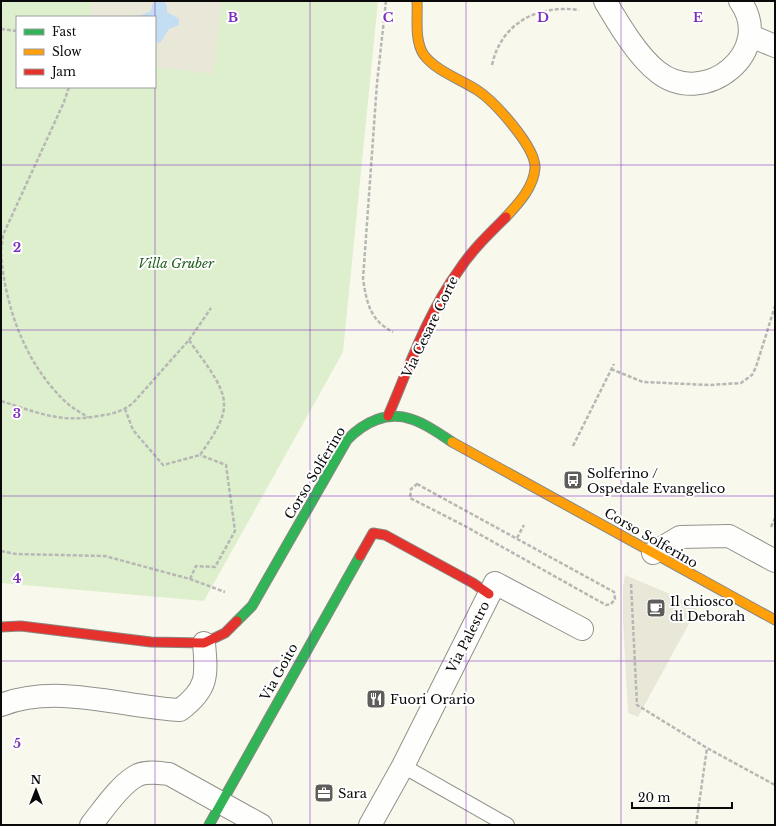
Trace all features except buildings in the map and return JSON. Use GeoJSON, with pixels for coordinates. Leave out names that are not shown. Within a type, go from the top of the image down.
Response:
{"type":"FeatureCollection","features":[{"type":"Feature","properties":{"kind":"street","name":"Via Cesare Corte"},"geometry":{"type":"LineString","coordinates":[[388,416],[417,347],[455,274],[472,251],[520,200],[533,179],[535,168],[533,156],[527,145],[484,94],[436,65],[423,54],[419,41],[417,1]]}},
{"type":"Feature","properties":{"kind":"street"},"geometry":{"type":"LineString","coordinates":[[605,1],[636,47],[657,72],[670,80],[684,84],[705,84],[720,78],[735,68],[746,54],[753,37],[752,24],[745,7],[740,1]]}},
{"type":"Feature","properties":{"kind":"street"},"geometry":{"type":"LineString","coordinates":[[753,37],[775,46]]}},
{"type":"Feature","properties":{"kind":"street","name":"Corso Solferino"},"geometry":{"type":"LineString","coordinates":[[1,627],[21,626],[151,642],[204,643],[225,633],[252,606],[347,440],[355,430],[365,424],[374,419],[388,416],[412,419],[653,553],[694,578],[775,620]]}},
{"type":"Feature","properties":{"kind":"street","name":"Via Palestro"},"geometry":{"type":"LineString","coordinates":[[373,533],[385,535],[473,583],[489,594]]}},
{"type":"Feature","properties":{"kind":"street","name":"Via Goito"},"geometry":{"type":"LineString","coordinates":[[210,825],[373,533]]}},
{"type":"Feature","properties":{"kind":"street"},"geometry":{"type":"LineString","coordinates":[[653,553],[680,537],[729,536],[775,561]]}},
{"type":"Feature","properties":{"kind":"street","name":"Via Palestro"},"geometry":{"type":"LineString","coordinates":[[370,825],[403,766],[494,583],[582,629]]}},
{"type":"Feature","properties":{"kind":"street"},"geometry":{"type":"LineString","coordinates":[[1,705],[30,697],[59,695],[159,709],[180,710],[200,691],[207,671],[204,643]]}},
{"type":"Feature","properties":{"kind":"street"},"geometry":{"type":"LineString","coordinates":[[91,825],[123,786],[138,775],[152,772],[169,774],[222,802],[261,825]]}},
{"type":"Feature","properties":{"kind":"lane"},"geometry":{"type":"LineString","coordinates":[[403,766],[507,825]]}},
{"type":"Feature","properties":{"kind":"path"},"geometry":{"type":"LineString","coordinates":[[386,1],[377,83],[363,279],[367,303],[380,325],[417,347]]}},
{"type":"Feature","properties":{"kind":"path"},"geometry":{"type":"LineString","coordinates":[[484,94],[494,53],[510,28],[523,18],[542,12],[577,10],[616,19]]}},
{"type":"Feature","properties":{"kind":"path"},"geometry":{"type":"LineString","coordinates":[[1,29],[16,31]]}},
{"type":"Feature","properties":{"kind":"path"},"geometry":{"type":"LineString","coordinates":[[69,88],[64,102],[3,235],[1,252],[5,285],[14,318],[38,369],[68,404],[88,418]]}},
{"type":"Feature","properties":{"kind":"path"},"geometry":{"type":"LineString","coordinates":[[611,369],[643,382],[710,385],[741,383],[752,375],[756,367],[775,306]]}},
{"type":"Feature","properties":{"kind":"path"},"geometry":{"type":"LineString","coordinates":[[1,401],[48,416],[69,419],[88,418],[112,414],[125,409],[133,403],[189,340],[212,308]]}},
{"type":"Feature","properties":{"kind":"path"},"geometry":{"type":"LineString","coordinates":[[189,340],[220,385],[224,405],[220,423],[200,455]]}},
{"type":"Feature","properties":{"kind":"path"},"geometry":{"type":"LineString","coordinates":[[573,446],[614,364]]}},
{"type":"Feature","properties":{"kind":"path"},"geometry":{"type":"LineString","coordinates":[[125,409],[133,430],[162,465],[200,455],[226,465],[235,531],[215,567],[196,566],[190,579]]}},
{"type":"Feature","properties":{"kind":"path"},"geometry":{"type":"LineString","coordinates":[[417,484],[517,538],[614,592],[615,599],[611,604],[606,605],[463,525],[410,498],[410,489],[417,484]]}},
{"type":"Feature","properties":{"kind":"path"},"geometry":{"type":"LineString","coordinates":[[771,528],[775,518]]}},
{"type":"Feature","properties":{"kind":"path"},"geometry":{"type":"LineString","coordinates":[[517,538],[524,525]]}},
{"type":"Feature","properties":{"kind":"path"},"geometry":{"type":"LineString","coordinates":[[1,551],[16,554],[105,556],[190,579],[216,588],[252,606]]}},
{"type":"Feature","properties":{"kind":"path"},"geometry":{"type":"LineString","coordinates":[[631,584],[637,705],[707,748],[775,785]]}},
{"type":"Feature","properties":{"kind":"path"},"geometry":{"type":"LineString","coordinates":[[696,825],[707,748]]}},
{"type":"Feature","properties":{"kind":"green space","name":"Villa Gruber"},"geometry":{"type":"Polygon","coordinates":[[[1,1],[378,1],[343,352],[204,601],[1,583],[1,1]]]}},
{"type":"Feature","properties":{"kind":"shaded area"},"geometry":{"type":"Polygon","coordinates":[[[92,1],[222,1],[213,74],[156,67],[156,16],[90,16],[92,1]]]}},
{"type":"Feature","properties":{"kind":"shaded area"},"geometry":{"type":"Polygon","coordinates":[[[625,575],[682,599],[697,609],[638,717],[628,713],[623,620],[623,587],[625,575]]]}},
{"type":"Feature","properties":{"kind":"water"},"geometry":{"type":"Polygon","coordinates":[[[155,1],[164,1],[167,6],[167,12],[179,19],[179,25],[169,29],[160,43],[156,42],[156,16],[139,16],[151,11],[152,5],[155,1]]]}},
{"type":"Feature","properties":{"kind":"traffic: fast"},"geometry":{"type":"LineString","coordinates":[[237,621],[252,606],[347,440],[361,428],[368,423],[385,417],[402,417],[422,423],[452,442]]}},
{"type":"Feature","properties":{"kind":"traffic: fast"},"geometry":{"type":"LineString","coordinates":[[209,825],[360,556]]}},
{"type":"Feature","properties":{"kind":"traffic: slow"},"geometry":{"type":"LineString","coordinates":[[417,1],[417,29],[419,43],[424,55],[435,66],[477,90],[484,96],[513,125],[529,148],[535,168],[532,182],[525,195],[506,217]]}},
{"type":"Feature","properties":{"kind":"traffic: slow"},"geometry":{"type":"LineString","coordinates":[[452,442],[775,620]]}},
{"type":"Feature","properties":{"kind":"traffic: jam"},"geometry":{"type":"LineString","coordinates":[[388,416],[419,341],[437,304],[469,256],[506,217]]}},
{"type":"Feature","properties":{"kind":"traffic: jam"},"geometry":{"type":"LineString","coordinates":[[360,556],[373,533],[385,535],[473,583],[489,594]]}},
{"type":"Feature","properties":{"kind":"traffic: jam"},"geometry":{"type":"LineString","coordinates":[[1,627],[21,626],[151,642],[204,643],[225,633],[237,621]]}},
{"type":"Feature","properties":{"kind":"place","name":"Solferino / Ospedale Evangelico"},"geometry":{"type":"Point","coordinates":[573,480]}},
{"type":"Feature","properties":{"kind":"place","name":"Il chiosco di Deborah"},"geometry":{"type":"Point","coordinates":[656,608]}},
{"type":"Feature","properties":{"kind":"place","name":"Fuori Orario"},"geometry":{"type":"Point","coordinates":[376,699]}},
{"type":"Feature","properties":{"kind":"place","name":"Sara"},"geometry":{"type":"Point","coordinates":[324,793]}}]}
